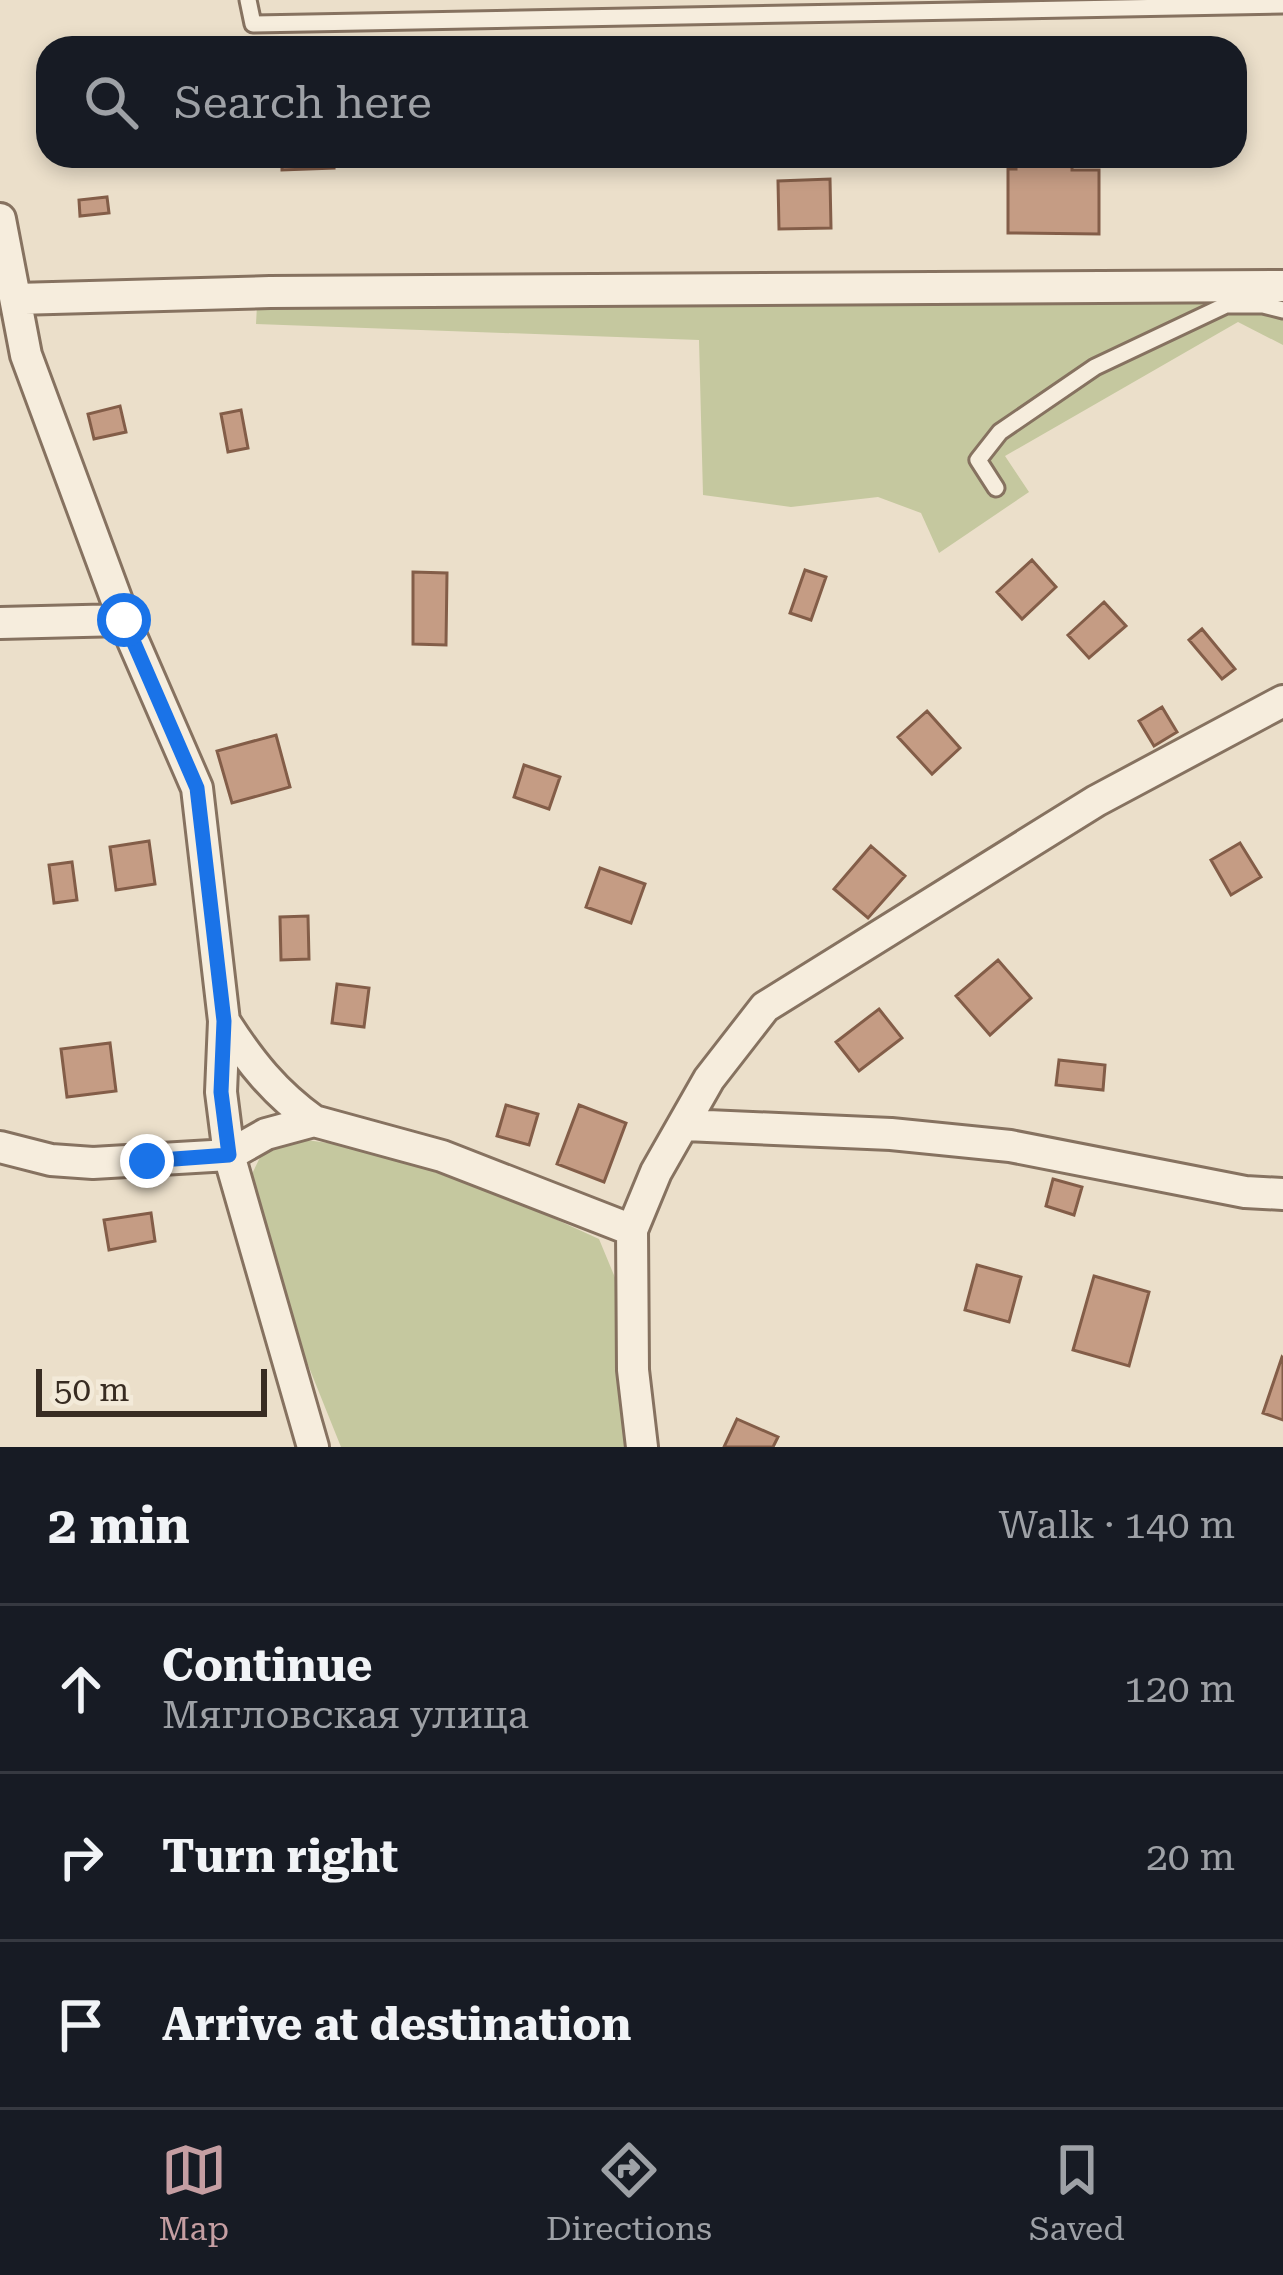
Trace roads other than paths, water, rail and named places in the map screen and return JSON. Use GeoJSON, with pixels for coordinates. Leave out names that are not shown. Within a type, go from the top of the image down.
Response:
{"type":"FeatureCollection","features":[{"type":"Feature","properties":{"kind":"street"},"geometry":{"type":"LineString","coordinates":[[0,219],[26,355],[124,620],[197,788],[224,1021],[221,1092],[229,1155],[313,1447]]}},
{"type":"Feature","properties":{"kind":"street"},"geometry":{"type":"LineString","coordinates":[[16,299],[294,291],[1283,286]]}},
{"type":"Feature","properties":{"kind":"street"},"geometry":{"type":"LineString","coordinates":[[0,623],[124,620]]}},
{"type":"Feature","properties":{"kind":"street"},"geometry":{"type":"LineString","coordinates":[[642,1447],[633,1370],[632,1230],[656,1172],[710,1079],[765,1007],[1096,801],[1283,701]]}},
{"type":"Feature","properties":{"kind":"street"},"geometry":{"type":"LineString","coordinates":[[224,1021],[249,1061],[280,1096],[314,1121],[442,1156],[632,1230]]}},
{"type":"Feature","properties":{"kind":"street"},"geometry":{"type":"LineString","coordinates":[[0,1147],[51,1160],[93,1162],[229,1155],[266,1134],[314,1121]]}},
{"type":"Feature","properties":{"kind":"street"},"geometry":{"type":"LineString","coordinates":[[685,1125],[891,1134],[1010,1146],[1245,1192],[1283,1195]]}},
{"type":"Feature","properties":{"kind":"lane"},"geometry":{"type":"LineString","coordinates":[[248,0],[253,24],[758,8],[1283,5]]}},
{"type":"Feature","properties":{"kind":"lane"},"geometry":{"type":"LineString","coordinates":[[996,488],[978,460],[1000,432],[1095,367],[1226,305],[1283,310]]}}]}
